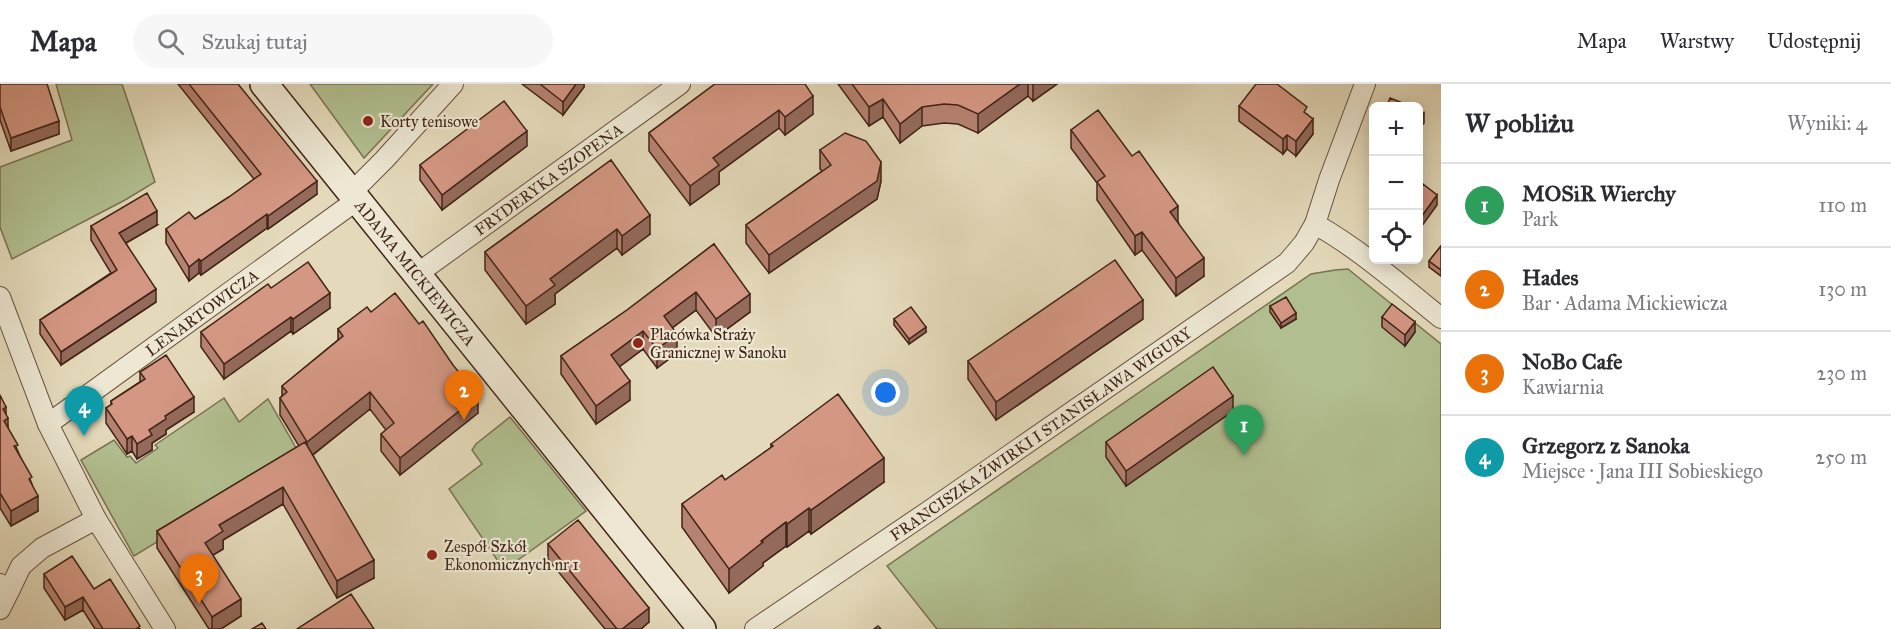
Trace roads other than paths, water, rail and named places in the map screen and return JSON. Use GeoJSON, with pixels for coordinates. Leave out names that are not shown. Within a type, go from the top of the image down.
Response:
{"type":"FeatureCollection","features":[{"type":"Feature","properties":{"kind":"street","name":"ADAMA MICKIEWICZA"},"geometry":{"type":"LineString","coordinates":[[264,84],[702,629]]}},
{"type":"Feature","properties":{"kind":"street","name":"LENARTOWICZA"},"geometry":{"type":"LineString","coordinates":[[48,424],[354,196],[453,84]]}},
{"type":"Feature","properties":{"kind":"street","name":"FRYDERYKA SZOPENA"},"geometry":{"type":"LineString","coordinates":[[417,274],[680,84]]}},
{"type":"Feature","properties":{"kind":"street","name":"FRANCISZKA ŻWIRKI I STANISŁAWA WIGURY"},"geometry":{"type":"LineString","coordinates":[[755,629],[927,513],[1287,263],[1304,243],[1315,224],[1364,84]]}},
{"type":"Feature","properties":{"kind":"street"},"geometry":{"type":"LineString","coordinates":[[1315,224],[1367,259],[1441,318]]}},
{"type":"Feature","properties":{"kind":"street"},"geometry":{"type":"LineString","coordinates":[[0,297],[48,424],[96,519],[165,629]]}},
{"type":"Feature","properties":{"kind":"street"},"geometry":{"type":"LineString","coordinates":[[0,609],[5,587],[21,566],[42,548],[96,519]]}},
{"type":"Feature","properties":{"kind":"place","name":"Korty tenisowe"},"geometry":{"type":"Point","coordinates":[368,121]}},
{"type":"Feature","properties":{"kind":"place","name":"Placówka Straży Granicznej w Sanoku"},"geometry":{"type":"Point","coordinates":[638,343]}},
{"type":"Feature","properties":{"kind":"place","name":"Hades"},"geometry":{"type":"Point","coordinates":[464,420]}},
{"type":"Feature","properties":{"kind":"place","name":"Grzegorz z Sanoka"},"geometry":{"type":"Point","coordinates":[84,436]}},
{"type":"Feature","properties":{"kind":"place","name":"MOSiR Wierchy"},"geometry":{"type":"Point","coordinates":[1244,455]}},
{"type":"Feature","properties":{"kind":"place","name":"Zespół Szkół Ekonomicznych nr 1"},"geometry":{"type":"Point","coordinates":[432,555]}},
{"type":"Feature","properties":{"kind":"place","name":"NoBo Cafe"},"geometry":{"type":"Point","coordinates":[199,604]}}]}
